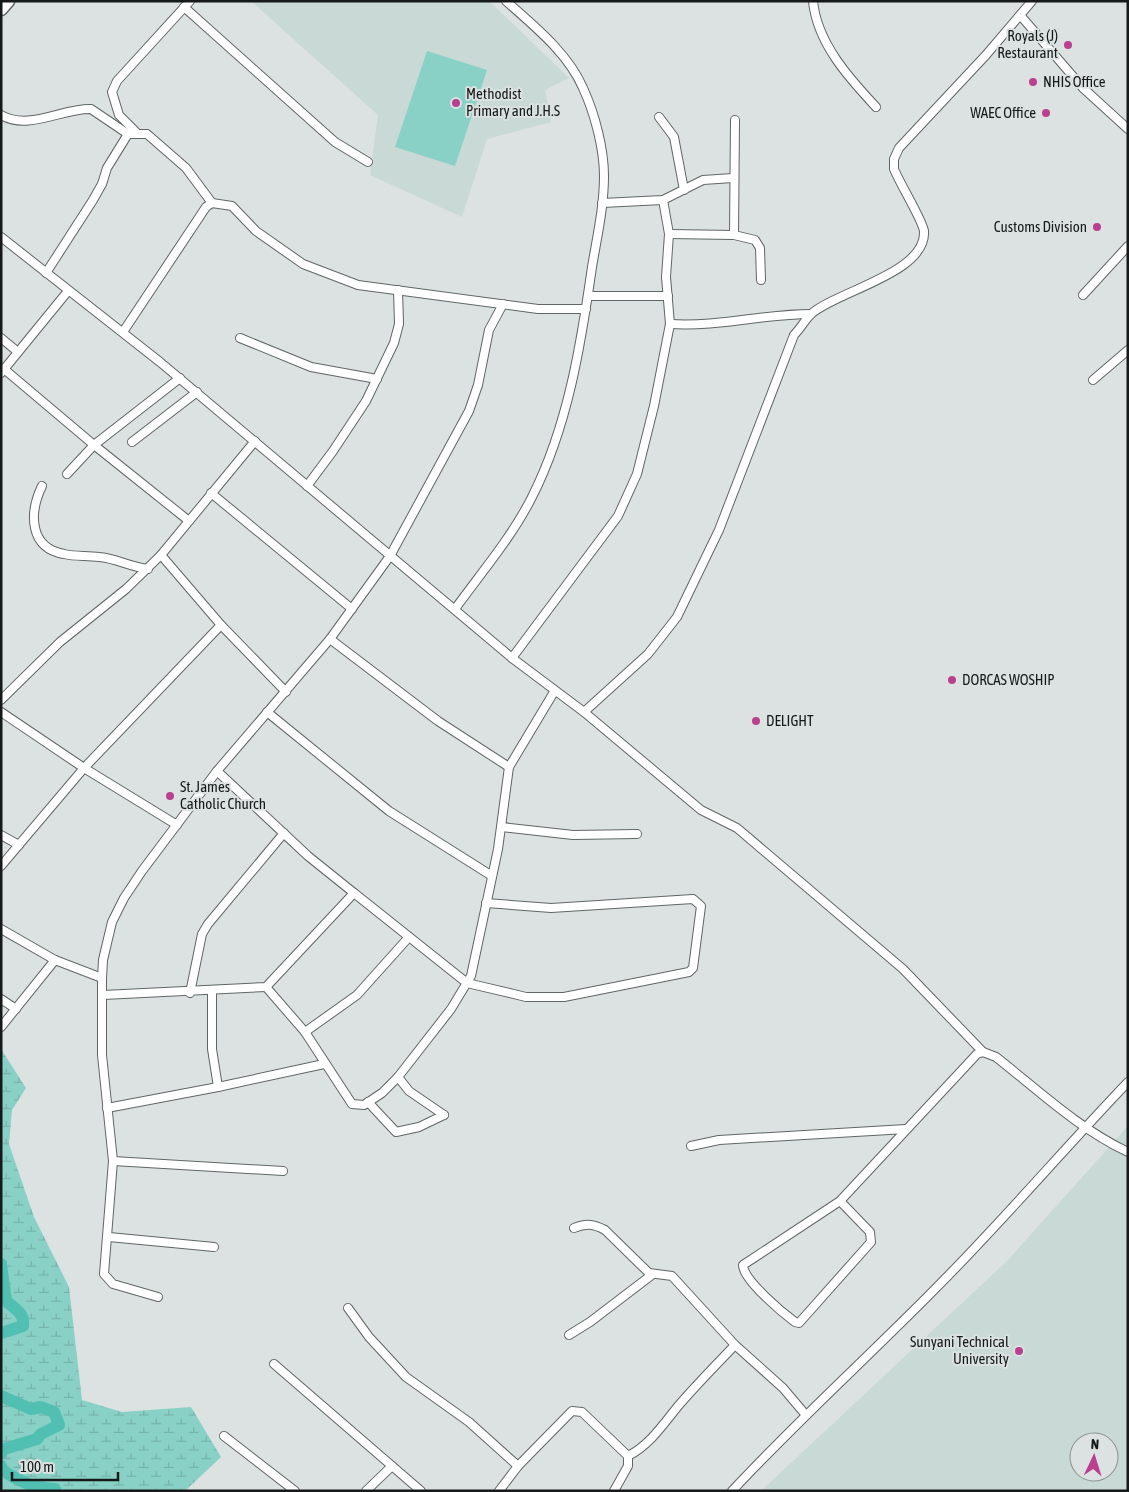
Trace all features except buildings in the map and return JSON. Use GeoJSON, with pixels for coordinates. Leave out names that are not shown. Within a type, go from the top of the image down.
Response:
{"type":"FeatureCollection","features":[{"type":"Feature","properties":{"kind":"highway"},"geometry":{"type":"LineString","coordinates":[[1,9],[8,1]]}},
{"type":"Feature","properties":{"kind":"street"},"geometry":{"type":"LineString","coordinates":[[455,609],[521,516],[532,496],[565,405],[586,309],[602,203],[604,166],[584,89],[563,57],[506,1]]}},
{"type":"Feature","properties":{"kind":"street"},"geometry":{"type":"LineString","coordinates":[[812,1],[830,49],[857,86],[876,107]]}},
{"type":"Feature","properties":{"kind":"street"},"geometry":{"type":"LineString","coordinates":[[584,712],[648,654],[677,617],[719,530],[785,354],[794,335],[811,314],[895,270],[918,254],[924,241],[924,229],[900,186],[894,169],[894,159],[899,148],[911,133],[986,55],[1032,1]]}},
{"type":"Feature","properties":{"kind":"street"},"geometry":{"type":"LineString","coordinates":[[132,133],[119,115],[112,92],[117,82],[187,4],[335,142],[368,162]]}},
{"type":"Feature","properties":{"kind":"street"},"geometry":{"type":"LineString","coordinates":[[1020,15],[1083,88],[1128,128]]}},
{"type":"Feature","properties":{"kind":"street"},"geometry":{"type":"LineString","coordinates":[[1,115],[9,120],[22,120],[91,109],[132,133],[147,134],[179,161],[198,181],[212,203]]}},
{"type":"Feature","properties":{"kind":"street"},"geometry":{"type":"LineString","coordinates":[[659,117],[674,137],[684,190]]}},
{"type":"Feature","properties":{"kind":"street"},"geometry":{"type":"LineString","coordinates":[[734,236],[735,120]]}},
{"type":"Feature","properties":{"kind":"street"},"geometry":{"type":"LineString","coordinates":[[46,273],[93,200],[102,184],[107,168],[132,133]]}},
{"type":"Feature","properties":{"kind":"street"},"geometry":{"type":"LineString","coordinates":[[602,203],[663,200],[703,180],[733,178]]}},
{"type":"Feature","properties":{"kind":"street"},"geometry":{"type":"LineString","coordinates":[[512,658],[618,516],[630,491],[647,436],[670,324],[668,296],[669,234],[663,200]]}},
{"type":"Feature","properties":{"kind":"street"},"geometry":{"type":"LineString","coordinates":[[123,332],[206,206],[212,203],[232,206],[256,231],[303,264],[358,285],[538,309],[586,309]]}},
{"type":"Feature","properties":{"kind":"street"},"geometry":{"type":"LineString","coordinates":[[669,234],[751,238],[758,242],[761,280]]}},
{"type":"Feature","properties":{"kind":"street"},"geometry":{"type":"LineString","coordinates":[[1,237],[180,378],[554,692],[584,712],[701,810],[737,828],[903,969],[983,1052],[996,1057],[1085,1127],[1128,1152]]}},
{"type":"Feature","properties":{"kind":"street"},"geometry":{"type":"LineString","coordinates":[[1083,295],[1124,256],[1128,246]]}},
{"type":"Feature","properties":{"kind":"street"},"geometry":{"type":"LineString","coordinates":[[307,486],[334,451],[377,379],[397,333],[398,290]]}},
{"type":"Feature","properties":{"kind":"street"},"geometry":{"type":"LineString","coordinates":[[68,291],[3,371],[189,521]]}},
{"type":"Feature","properties":{"kind":"street"},"geometry":{"type":"LineString","coordinates":[[588,296],[668,296]]}},
{"type":"Feature","properties":{"kind":"street"},"geometry":{"type":"LineString","coordinates":[[158,1297],[121,1287],[106,1279],[104,1274],[114,1161],[102,1055],[102,978],[107,941],[120,906],[142,871],[217,771],[330,639],[390,556],[469,411],[478,385],[490,330],[503,304]]}},
{"type":"Feature","properties":{"kind":"street"},"geometry":{"type":"LineString","coordinates":[[670,324],[700,326],[732,323],[782,314],[811,314]]}},
{"type":"Feature","properties":{"kind":"street"},"geometry":{"type":"LineString","coordinates":[[1,338],[18,352]]}},
{"type":"Feature","properties":{"kind":"street"},"geometry":{"type":"LineString","coordinates":[[240,338],[311,367],[377,379]]}},
{"type":"Feature","properties":{"kind":"street"},"geometry":{"type":"LineString","coordinates":[[1093,380],[1128,350]]}},
{"type":"Feature","properties":{"kind":"street"},"geometry":{"type":"LineString","coordinates":[[67,474],[94,446],[180,378]]}},
{"type":"Feature","properties":{"kind":"street"},"geometry":{"type":"LineString","coordinates":[[132,442],[197,392]]}},
{"type":"Feature","properties":{"kind":"street"},"geometry":{"type":"LineString","coordinates":[[1,700],[60,642],[148,569],[255,441]]}},
{"type":"Feature","properties":{"kind":"street"},"geometry":{"type":"LineString","coordinates":[[42,486],[35,500],[32,517],[39,541],[49,549],[63,554],[101,557],[118,563],[148,569]]}},
{"type":"Feature","properties":{"kind":"street"},"geometry":{"type":"LineString","coordinates":[[211,493],[352,608]]}},
{"type":"Feature","properties":{"kind":"street"},"geometry":{"type":"LineString","coordinates":[[161,555],[221,624],[286,692]]}},
{"type":"Feature","properties":{"kind":"street"},"geometry":{"type":"LineString","coordinates":[[1,866],[84,768],[221,624]]}},
{"type":"Feature","properties":{"kind":"street"},"geometry":{"type":"LineString","coordinates":[[330,639],[438,721],[478,749],[509,767]]}},
{"type":"Feature","properties":{"kind":"street"},"geometry":{"type":"LineString","coordinates":[[266,987],[305,1032],[324,1064],[352,1104],[359,1106],[368,1102],[382,1093],[398,1078],[451,1009],[473,972],[502,827],[509,767],[554,692]]}},
{"type":"Feature","properties":{"kind":"street"},"geometry":{"type":"LineString","coordinates":[[1,712],[84,768],[177,825]]}},
{"type":"Feature","properties":{"kind":"street"},"geometry":{"type":"LineString","coordinates":[[268,712],[389,811],[492,876]]}},
{"type":"Feature","properties":{"kind":"street"},"geometry":{"type":"LineString","coordinates":[[217,771],[284,833],[354,893],[467,983],[526,997],[564,997],[690,972],[694,968],[701,906],[693,899],[551,908],[486,903]]}},
{"type":"Feature","properties":{"kind":"street"},"geometry":{"type":"LineString","coordinates":[[502,827],[573,835],[637,834]]}},
{"type":"Feature","properties":{"kind":"street"},"geometry":{"type":"LineString","coordinates":[[190,993],[202,934],[208,924],[284,833]]}},
{"type":"Feature","properties":{"kind":"street"},"geometry":{"type":"LineString","coordinates":[[1,835],[19,845]]}},
{"type":"Feature","properties":{"kind":"street"},"geometry":{"type":"LineString","coordinates":[[102,995],[212,992],[266,987],[354,893]]}},
{"type":"Feature","properties":{"kind":"street"},"geometry":{"type":"LineString","coordinates":[[1,929],[55,960],[102,978]]}},
{"type":"Feature","properties":{"kind":"street"},"geometry":{"type":"LineString","coordinates":[[305,1032],[357,995],[409,937]]}},
{"type":"Feature","properties":{"kind":"street"},"geometry":{"type":"LineString","coordinates":[[1,1027],[55,960]]}},
{"type":"Feature","properties":{"kind":"street"},"geometry":{"type":"LineString","coordinates":[[212,992],[212,1049],[218,1087]]}},
{"type":"Feature","properties":{"kind":"street"},"geometry":{"type":"LineString","coordinates":[[1,999],[16,1009]]}},
{"type":"Feature","properties":{"kind":"street"},"geometry":{"type":"LineString","coordinates":[[840,1201],[870,1232],[870,1242],[799,1323],[795,1322],[754,1284],[744,1273],[742,1265],[840,1201],[977,1054],[983,1052]]}},
{"type":"Feature","properties":{"kind":"street"},"geometry":{"type":"LineString","coordinates":[[107,1108],[324,1064]]}},
{"type":"Feature","properties":{"kind":"street"},"geometry":{"type":"LineString","coordinates":[[368,1102],[396,1132],[419,1127],[444,1115],[409,1091],[398,1078]]}},
{"type":"Feature","properties":{"kind":"street"},"geometry":{"type":"LineString","coordinates":[[732,1491],[805,1414],[932,1292],[990,1233],[1128,1082]]}},
{"type":"Feature","properties":{"kind":"street"},"geometry":{"type":"LineString","coordinates":[[691,1146],[719,1140],[906,1129]]}},
{"type":"Feature","properties":{"kind":"street"},"geometry":{"type":"LineString","coordinates":[[114,1161],[283,1171]]}},
{"type":"Feature","properties":{"kind":"street"},"geometry":{"type":"LineString","coordinates":[[574,1228],[589,1224],[606,1230],[641,1265],[653,1274]]}},
{"type":"Feature","properties":{"kind":"street"},"geometry":{"type":"LineString","coordinates":[[108,1236],[214,1247]]}},
{"type":"Feature","properties":{"kind":"street"},"geometry":{"type":"LineString","coordinates":[[569,1335],[590,1322],[653,1274],[666,1273],[672,1276],[735,1345],[783,1388],[805,1414]]}},
{"type":"Feature","properties":{"kind":"street"},"geometry":{"type":"LineString","coordinates":[[348,1308],[369,1336],[406,1377],[469,1422],[518,1466]]}},
{"type":"Feature","properties":{"kind":"street"},"geometry":{"type":"LineString","coordinates":[[628,1456],[637,1452],[655,1435],[681,1403],[735,1345]]}},
{"type":"Feature","properties":{"kind":"street"},"geometry":{"type":"LineString","coordinates":[[274,1364],[421,1491]]}},
{"type":"Feature","properties":{"kind":"street"},"geometry":{"type":"LineString","coordinates":[[499,1491],[518,1466],[572,1411],[577,1410],[582,1412],[628,1456],[628,1466],[614,1491]]}},
{"type":"Feature","properties":{"kind":"street"},"geometry":{"type":"LineString","coordinates":[[224,1436],[296,1491]]}},
{"type":"Feature","properties":{"kind":"street"},"geometry":{"type":"LineString","coordinates":[[366,1491],[392,1466]]}},
{"type":"Feature","properties":{"kind":"shaded area","name":"Methodist Primary and J.H.S"},"geometry":{"type":"Polygon","coordinates":[[[251,1],[489,1],[569,78],[545,90],[551,122],[487,139],[462,217],[370,175],[378,115],[251,1]]]}},
{"type":"Feature","properties":{"kind":"shaded area","name":"Sunyani Technical University"},"geometry":{"type":"Polygon","coordinates":[[[1128,1126],[1128,1491],[761,1491],[1008,1260],[1128,1126]]]}},
{"type":"Feature","properties":{"kind":"green space"},"geometry":{"type":"Polygon","coordinates":[[[427,51],[487,70],[455,166],[395,147],[427,51]]]}},
{"type":"Feature","properties":{"kind":"green space"},"geometry":{"type":"Polygon","coordinates":[[[1,1049],[26,1088],[12,1110],[9,1144],[34,1217],[69,1287],[82,1400],[122,1412],[191,1407],[221,1457],[185,1491],[1,1491],[1,1049]]]}},
{"type":"Feature","properties":{"kind":"waterway"},"geometry":{"type":"LineString","coordinates":[[1,1264],[6,1301],[21,1314],[23,1322],[23,1326],[1,1333]]}},
{"type":"Feature","properties":{"kind":"waterway"},"geometry":{"type":"LineString","coordinates":[[1,1396],[31,1409],[41,1407],[54,1412],[59,1425],[41,1434],[37,1439],[4,1449],[1,1453]]}},
{"type":"Feature","properties":{"kind":"waterway"},"geometry":{"type":"LineString","coordinates":[[1,1466],[2,1470],[21,1481],[34,1486],[55,1489],[55,1491]]}},
{"type":"Feature","properties":{"kind":"place","name":"Royals (J) Restaurant"},"geometry":{"type":"Point","coordinates":[1068,45]}},
{"type":"Feature","properties":{"kind":"place","name":"NHIS Office"},"geometry":{"type":"Point","coordinates":[1033,82]}},
{"type":"Feature","properties":{"kind":"place","name":"Methodist Primary and J.H.S"},"geometry":{"type":"Point","coordinates":[456,103]}},
{"type":"Feature","properties":{"kind":"place","name":"WAEC Office"},"geometry":{"type":"Point","coordinates":[1046,113]}},
{"type":"Feature","properties":{"kind":"place","name":"Customs Division"},"geometry":{"type":"Point","coordinates":[1097,227]}},
{"type":"Feature","properties":{"kind":"place","name":"DORCAS WOSHIP"},"geometry":{"type":"Point","coordinates":[952,680]}},
{"type":"Feature","properties":{"kind":"place","name":"DELIGHT"},"geometry":{"type":"Point","coordinates":[756,721]}},
{"type":"Feature","properties":{"kind":"place","name":"St. James Catholic Church"},"geometry":{"type":"Point","coordinates":[170,796]}},
{"type":"Feature","properties":{"kind":"place","name":"Sunyani Technical University"},"geometry":{"type":"Point","coordinates":[1019,1351]}}]}
